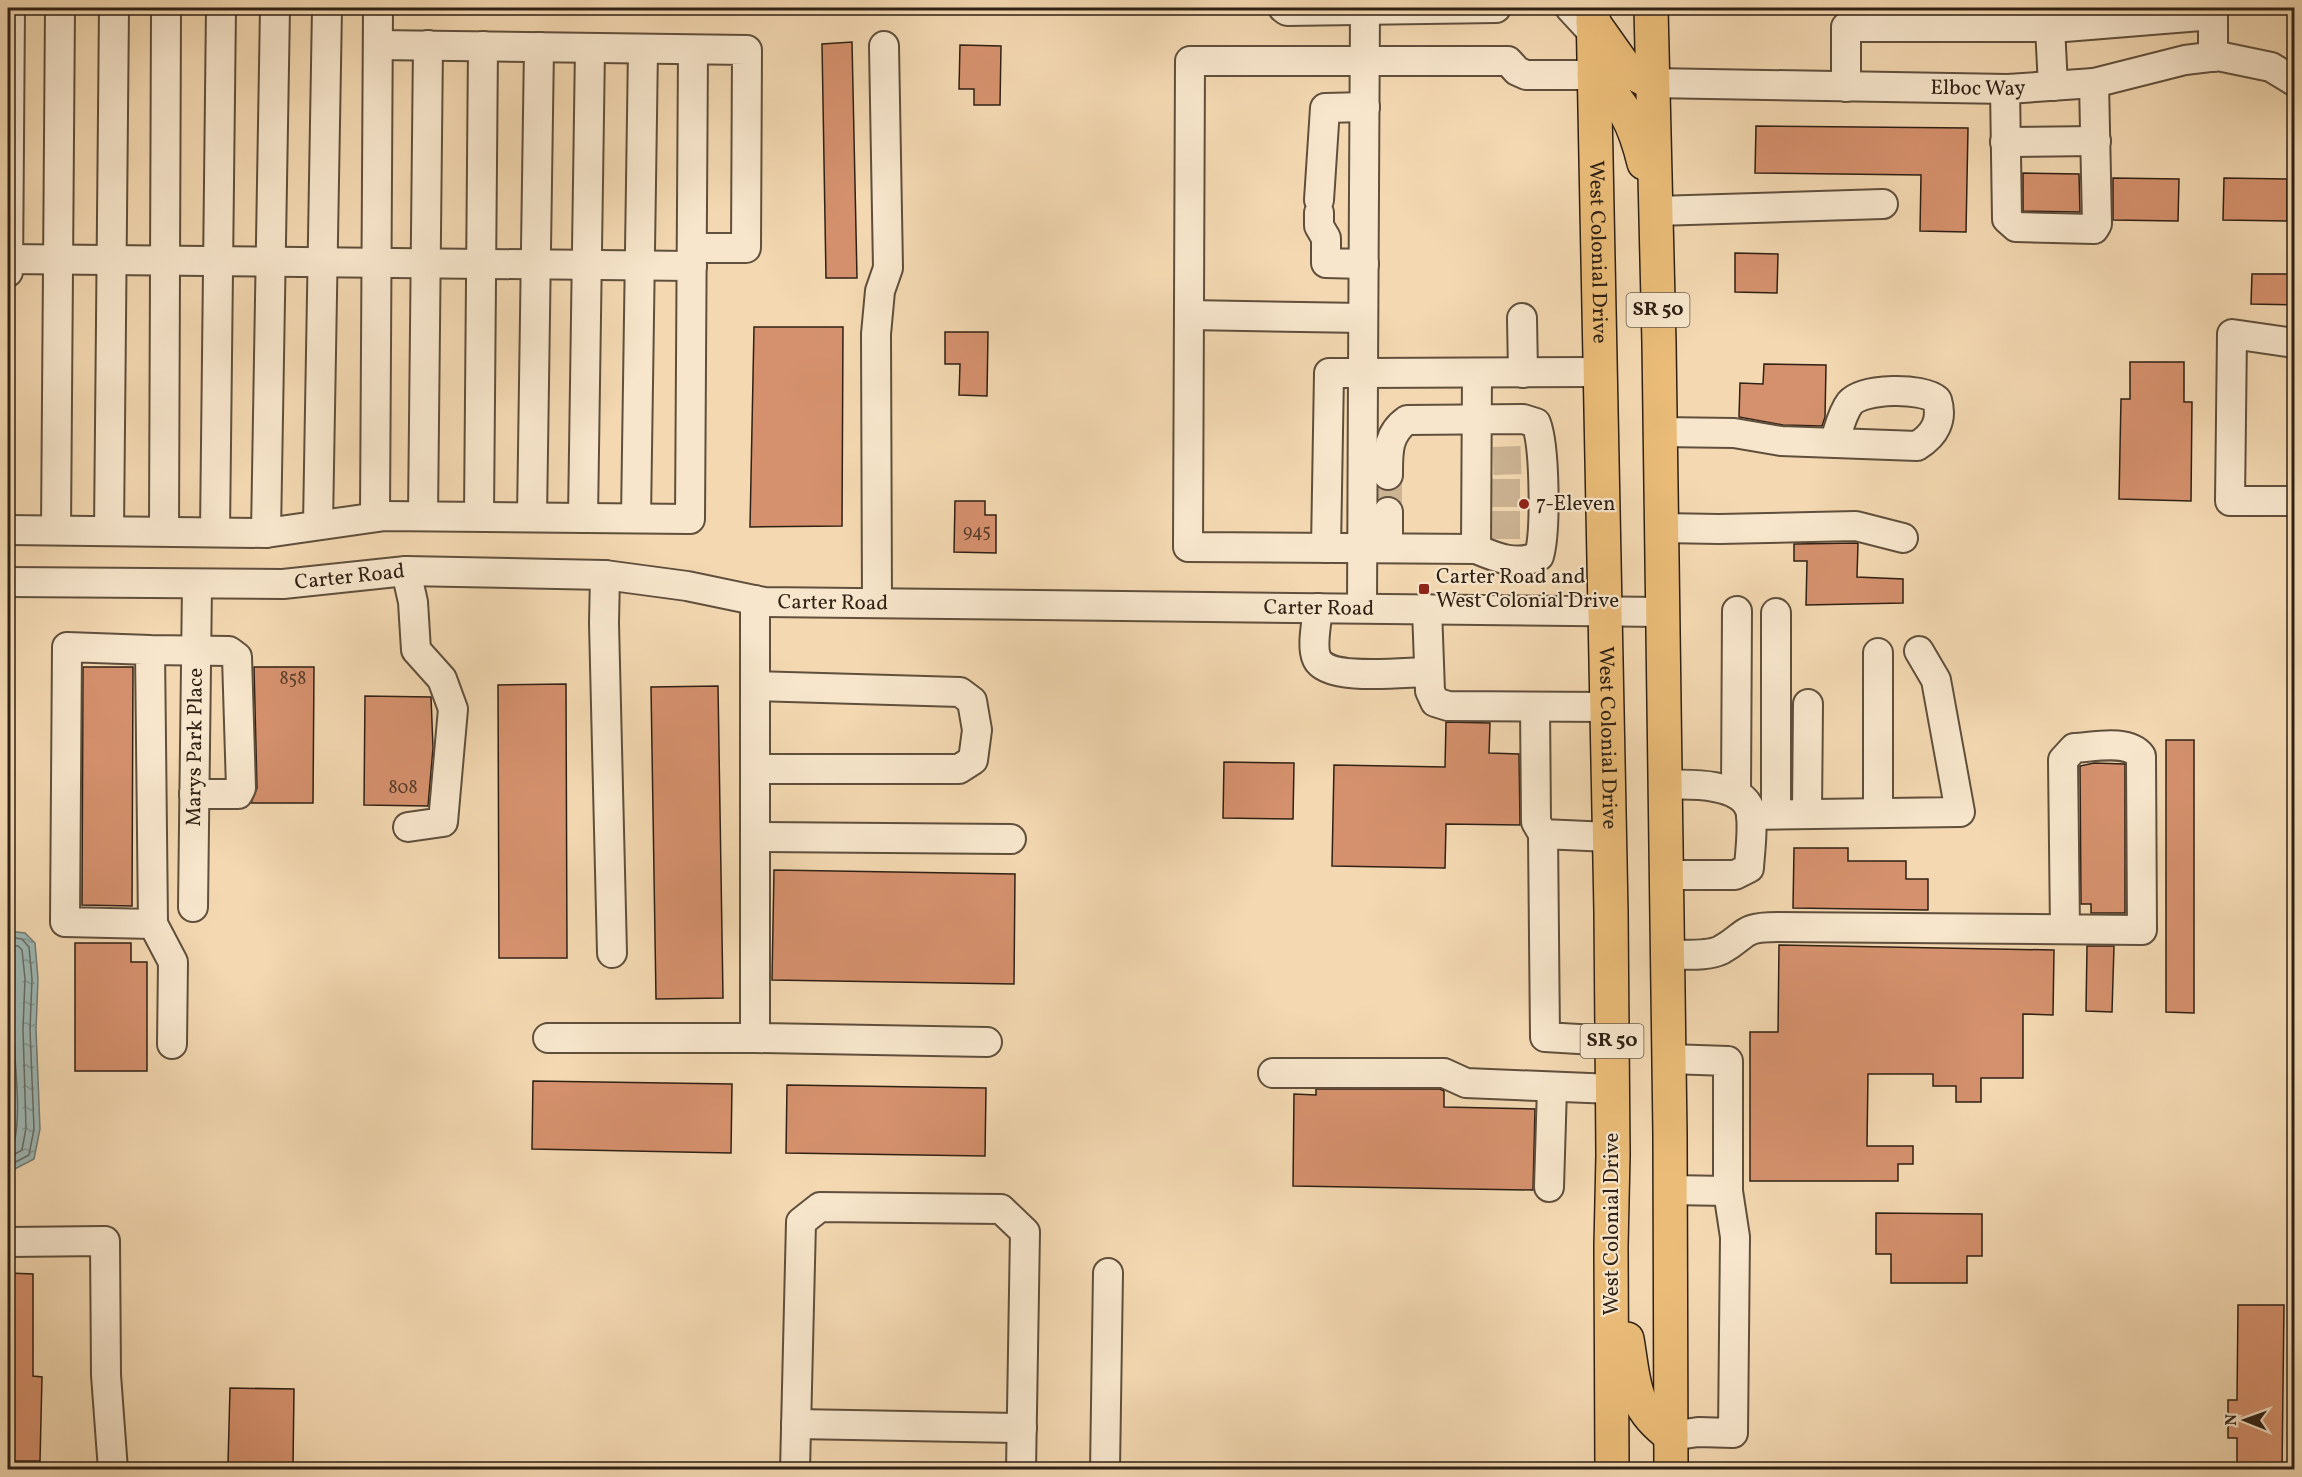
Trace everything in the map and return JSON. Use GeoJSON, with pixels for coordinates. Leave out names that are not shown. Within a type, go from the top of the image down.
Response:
{"type":"FeatureCollection","features":[{"type":"Feature","properties":{"kind":"highway","name":"SR 50"},"geometry":{"type":"LineString","coordinates":[[1651,8],[1668,955],[1671,1470]]}},
{"type":"Feature","properties":{"kind":"highway"},"geometry":{"type":"LineString","coordinates":[[1588,18],[1628,70],[1652,83]]}},
{"type":"Feature","properties":{"kind":"highway","name":"West Colonial Drive"},"geometry":{"type":"LineString","coordinates":[[1588,18],[1594,75],[1609,837],[1612,1041],[1612,1470]]}},
{"type":"Feature","properties":{"kind":"highway"},"geometry":{"type":"LineString","coordinates":[[1594,75],[1619,99],[1632,125],[1640,146],[1656,211]]}},
{"type":"Feature","properties":{"kind":"highway"},"geometry":{"type":"LineString","coordinates":[[1611,1245],[1637,1400],[1651,1421],[1671,1436]]}},
{"type":"Feature","properties":{"kind":"street"},"geometry":{"type":"LineString","coordinates":[[8,272],[10,8]]}},
{"type":"Feature","properties":{"kind":"street"},"geometry":{"type":"LineString","coordinates":[[56,530],[60,8]]}},
{"type":"Feature","properties":{"kind":"street"},"geometry":{"type":"LineString","coordinates":[[109,531],[114,8]]}},
{"type":"Feature","properties":{"kind":"street"},"geometry":{"type":"LineString","coordinates":[[164,531],[166,8]]}},
{"type":"Feature","properties":{"kind":"street"},"geometry":{"type":"LineString","coordinates":[[215,532],[221,8]]}},
{"type":"Feature","properties":{"kind":"street"},"geometry":{"type":"LineString","coordinates":[[266,532],[275,8]]}},
{"type":"Feature","properties":{"kind":"street"},"geometry":{"type":"LineString","coordinates":[[318,525],[327,8]]}},
{"type":"Feature","properties":{"kind":"street"},"geometry":{"type":"LineString","coordinates":[[375,517],[378,8]]}},
{"type":"Feature","properties":{"kind":"street"},"geometry":{"type":"LineString","coordinates":[[1283,8],[1287,10],[1496,8]]}},
{"type":"Feature","properties":{"kind":"street"},"geometry":{"type":"LineString","coordinates":[[1365,10],[1363,373],[1375,548]]}},
{"type":"Feature","properties":{"kind":"street"},"geometry":{"type":"LineString","coordinates":[[1846,87],[1846,27],[2050,27],[2213,15],[2213,57]]}},
{"type":"Feature","properties":{"kind":"street"},"geometry":{"type":"LineString","coordinates":[[2050,27],[2053,86]]}},
{"type":"Feature","properties":{"kind":"street"},"geometry":{"type":"LineString","coordinates":[[8,259],[640,265],[746,248],[747,51],[378,45]]}},
{"type":"Feature","properties":{"kind":"street"},"geometry":{"type":"LineString","coordinates":[[423,516],[428,45]]}},
{"type":"Feature","properties":{"kind":"street"},"geometry":{"type":"LineString","coordinates":[[479,516],[483,46]]}},
{"type":"Feature","properties":{"kind":"street"},"geometry":{"type":"LineString","coordinates":[[878,602],[876,334],[880,291],[888,268],[884,46]]}},
{"type":"Feature","properties":{"kind":"street"},"geometry":{"type":"LineString","coordinates":[[532,517],[539,47]]}},
{"type":"Feature","properties":{"kind":"street"},"geometry":{"type":"LineString","coordinates":[[584,518],[590,48]]}},
{"type":"Feature","properties":{"kind":"street"},"geometry":{"type":"LineString","coordinates":[[636,518],[643,49]]}},
{"type":"Feature","properties":{"kind":"street"},"geometry":{"type":"LineString","coordinates":[[8,530],[266,532],[375,517],[423,516],[690,519],[693,50]]}},
{"type":"Feature","properties":{"kind":"street","name":"Elboc Way"},"geometry":{"type":"LineString","coordinates":[[1652,83],[1846,87],[2053,86],[2094,83],[2185,60],[2213,57],[2271,67],[2295,81]]}},
{"type":"Feature","properties":{"kind":"street"},"geometry":{"type":"LineString","coordinates":[[1482,533],[1375,548],[1188,547],[1190,61],[1508,61],[1517,71],[1526,75],[1594,75]]}},
{"type":"Feature","properties":{"kind":"street"},"geometry":{"type":"LineString","coordinates":[[2005,88],[2007,219],[2016,227],[2094,229],[2097,224],[2094,83]]}},
{"type":"Feature","properties":{"kind":"street"},"geometry":{"type":"LineString","coordinates":[[1364,264],[1326,263],[1318,175],[1323,161],[1325,108],[1365,107]]}},
{"type":"Feature","properties":{"kind":"street"},"geometry":{"type":"LineString","coordinates":[[2005,142],[2096,141]]}},
{"type":"Feature","properties":{"kind":"street"},"geometry":{"type":"LineString","coordinates":[[1321,217],[1334,226],[1334,173],[1323,161]]}},
{"type":"Feature","properties":{"kind":"street"},"geometry":{"type":"LineString","coordinates":[[1656,211],[1884,204]]}},
{"type":"Feature","properties":{"kind":"street"},"geometry":{"type":"LineString","coordinates":[[1189,315],[1364,318]]}},
{"type":"Feature","properties":{"kind":"street"},"geometry":{"type":"LineString","coordinates":[[1522,318],[1523,373]]}},
{"type":"Feature","properties":{"kind":"street"},"geometry":{"type":"LineString","coordinates":[[2295,343],[2232,334],[2230,501],[2295,501]]}},
{"type":"Feature","properties":{"kind":"street"},"geometry":{"type":"LineString","coordinates":[[1326,548],[1329,373],[1599,372]]}},
{"type":"Feature","properties":{"kind":"street"},"geometry":{"type":"LineString","coordinates":[[1388,475],[1388,448],[1391,436],[1397,426],[1407,420],[1477,418],[1523,418],[1536,423],[1540,435],[1532,460],[1532,525],[1543,544],[1539,556],[1529,561],[1500,559],[1482,533],[1485,461],[1477,418],[1477,374]]}},
{"type":"Feature","properties":{"kind":"street"},"geometry":{"type":"LineString","coordinates":[[1660,432],[1734,433],[1781,441],[1834,443]]}},
{"type":"Feature","properties":{"kind":"street"},"geometry":{"type":"LineString","coordinates":[[1362,608],[1375,548],[1388,512]]}},
{"type":"Feature","properties":{"kind":"street"},"geometry":{"type":"LineString","coordinates":[[1661,528],[1856,526],[1903,538]]}},
{"type":"Feature","properties":{"kind":"street"},"geometry":{"type":"LineString","coordinates":[[406,571],[413,602],[416,651],[442,679],[453,709],[443,822],[408,827]]}},
{"type":"Feature","properties":{"kind":"street","name":"Carter Road"},"geometry":{"type":"LineString","coordinates":[[8,582],[283,584],[406,571],[605,575],[687,586],[755,600],[1663,612]]}},
{"type":"Feature","properties":{"kind":"street"},"geometry":{"type":"LineString","coordinates":[[605,575],[604,623],[612,952]]}},
{"type":"Feature","properties":{"kind":"street","name":"Marys Park Place"},"geometry":{"type":"LineString","coordinates":[[193,907],[197,585]]}},
{"type":"Feature","properties":{"kind":"street"},"geometry":{"type":"LineString","coordinates":[[755,600],[755,1038]]}},
{"type":"Feature","properties":{"kind":"street"},"geometry":{"type":"LineString","coordinates":[[1318,608],[1315,657],[1321,666],[1334,672],[1356,674],[1429,672]]}},
{"type":"Feature","properties":{"kind":"street"},"geometry":{"type":"LineString","coordinates":[[1427,609],[1430,691],[1435,702],[1448,706],[1606,707]]}},
{"type":"Feature","properties":{"kind":"street"},"geometry":{"type":"LineString","coordinates":[[1737,612],[1754,808]]}},
{"type":"Feature","properties":{"kind":"street"},"geometry":{"type":"LineString","coordinates":[[1666,874],[1735,875],[1749,868],[1776,613]]}},
{"type":"Feature","properties":{"kind":"street"},"geometry":{"type":"LineString","coordinates":[[153,924],[65,922],[67,647],[228,651],[237,657],[241,788],[237,794],[194,794]]}},
{"type":"Feature","properties":{"kind":"street"},"geometry":{"type":"LineString","coordinates":[[150,650],[153,924],[173,962],[172,1044]]}},
{"type":"Feature","properties":{"kind":"street"},"geometry":{"type":"LineString","coordinates":[[1665,785],[1714,786],[1754,808],[1807,813],[1960,812],[1936,680],[1919,651]]}},
{"type":"Feature","properties":{"kind":"street"},"geometry":{"type":"LineString","coordinates":[[1878,653],[1878,811]]}},
{"type":"Feature","properties":{"kind":"street"},"geometry":{"type":"LineString","coordinates":[[755,686],[960,692],[972,701],[977,730],[973,760],[958,769],[755,769]]}},
{"type":"Feature","properties":{"kind":"street"},"geometry":{"type":"LineString","coordinates":[[1807,813],[1808,704]]}},
{"type":"Feature","properties":{"kind":"street"},"geometry":{"type":"LineString","coordinates":[[1535,707],[1534,808],[1536,822],[1543,834],[1545,1037],[1612,1041]]}},
{"type":"Feature","properties":{"kind":"street"},"geometry":{"type":"LineString","coordinates":[[195,721],[239,720]]}},
{"type":"Feature","properties":{"kind":"street"},"geometry":{"type":"LineString","coordinates":[[1668,955],[1719,951],[1745,931],[1758,927],[2142,930],[2141,756],[2135,749],[2127,746],[2074,748],[2063,760],[2065,929]]}},
{"type":"Feature","properties":{"kind":"street"},"geometry":{"type":"LineString","coordinates":[[1543,834],[1609,837]]}},
{"type":"Feature","properties":{"kind":"street"},"geometry":{"type":"LineString","coordinates":[[755,837],[1011,839]]}},
{"type":"Feature","properties":{"kind":"street"},"geometry":{"type":"LineString","coordinates":[[548,1038],[755,1038],[987,1042]]}},
{"type":"Feature","properties":{"kind":"street"},"geometry":{"type":"LineString","coordinates":[[1669,1059],[1728,1061],[1728,1191],[1736,1237],[1733,1433],[1698,1432],[1671,1436]]}},
{"type":"Feature","properties":{"kind":"street"},"geometry":{"type":"LineString","coordinates":[[1273,1073],[1444,1072],[1466,1083],[1612,1089]]}},
{"type":"Feature","properties":{"kind":"street"},"geometry":{"type":"LineString","coordinates":[[1549,1187],[1552,1087]]}},
{"type":"Feature","properties":{"kind":"street"},"geometry":{"type":"LineString","coordinates":[[1670,1190],[1728,1191]]}},
{"type":"Feature","properties":{"kind":"street"},"geometry":{"type":"LineString","coordinates":[[795,1470],[801,1221],[820,1208],[1001,1209],[1025,1232],[1022,1470]]}},
{"type":"Feature","properties":{"kind":"street"},"geometry":{"type":"LineString","coordinates":[[8,1242],[105,1241],[106,1375],[113,1470]]}},
{"type":"Feature","properties":{"kind":"street"},"geometry":{"type":"LineString","coordinates":[[1105,1470],[1108,1273]]}},
{"type":"Feature","properties":{"kind":"street"},"geometry":{"type":"LineString","coordinates":[[796,1424],[1022,1428]]}},
{"type":"Feature","properties":{"kind":"water"},"geometry":{"type":"Polygon","coordinates":[[[8,931],[25,933],[35,943],[38,979],[36,1029],[40,1129],[34,1159],[9,1172],[8,931]]]}},
{"type":"Feature","properties":{"kind":"building"},"geometry":{"type":"Polygon","coordinates":[[[852,42],[857,278],[826,278],[822,44],[852,42]]]}},
{"type":"Feature","properties":{"kind":"building"},"geometry":{"type":"Polygon","coordinates":[[[960,45],[1001,46],[1000,105],[974,105],[974,89],[959,89],[960,45]]]}},
{"type":"Feature","properties":{"kind":"building"},"geometry":{"type":"Polygon","coordinates":[[[1756,126],[1968,128],[1966,232],[1920,231],[1921,175],[1755,173],[1756,126]]]}},
{"type":"Feature","properties":{"kind":"building"},"geometry":{"type":"Polygon","coordinates":[[[2023,173],[2079,174],[2080,212],[2023,211],[2023,173]]]}},
{"type":"Feature","properties":{"kind":"building"},"geometry":{"type":"Polygon","coordinates":[[[2113,178],[2179,179],[2178,221],[2113,220],[2113,178]]]}},
{"type":"Feature","properties":{"kind":"building"},"geometry":{"type":"Polygon","coordinates":[[[2224,178],[2287,179],[2287,221],[2223,220],[2224,178]]]}},
{"type":"Feature","properties":{"kind":"building"},"geometry":{"type":"Polygon","coordinates":[[[1735,253],[1778,254],[1777,293],[1735,292],[1735,253]]]}},
{"type":"Feature","properties":{"kind":"building"},"geometry":{"type":"Polygon","coordinates":[[[2252,274],[2295,274],[2295,305],[2251,304],[2252,274]]]}},
{"type":"Feature","properties":{"kind":"building"},"geometry":{"type":"Polygon","coordinates":[[[754,327],[843,327],[842,526],[750,527],[754,327]]]}},
{"type":"Feature","properties":{"kind":"building"},"geometry":{"type":"Polygon","coordinates":[[[945,332],[988,332],[987,396],[959,395],[960,364],[945,364],[945,332]]]}},
{"type":"Feature","properties":{"kind":"building"},"geometry":{"type":"Polygon","coordinates":[[[2130,362],[2184,362],[2184,402],[2192,402],[2191,501],[2119,499],[2121,399],[2130,399],[2130,362]]]}},
{"type":"Feature","properties":{"kind":"building"},"geometry":{"type":"Polygon","coordinates":[[[1764,364],[1826,365],[1825,417],[1822,426],[1783,425],[1739,417],[1740,383],[1763,384],[1764,364]]]}},
{"type":"Feature","properties":{"kind":"building"},"geometry":{"type":"Polygon","coordinates":[[[955,501],[985,501],[985,515],[996,515],[996,553],[954,552],[955,501]]]}},
{"type":"Feature","properties":{"kind":"building"},"geometry":{"type":"Polygon","coordinates":[[[1858,543],[1857,577],[1903,579],[1903,603],[1806,605],[1807,561],[1794,561],[1794,544],[1858,543]]]}},
{"type":"Feature","properties":{"kind":"building"},"geometry":{"type":"Polygon","coordinates":[[[83,667],[133,667],[132,906],[82,905],[83,667]]]}},
{"type":"Feature","properties":{"kind":"building"},"geometry":{"type":"Polygon","coordinates":[[[254,667],[314,667],[313,803],[251,803],[257,788],[254,667]]]}},
{"type":"Feature","properties":{"kind":"building"},"geometry":{"type":"Polygon","coordinates":[[[566,684],[567,958],[499,958],[498,685],[566,684]]]}},
{"type":"Feature","properties":{"kind":"building"},"geometry":{"type":"Polygon","coordinates":[[[718,686],[723,998],[656,999],[651,687],[718,686]]]}},
{"type":"Feature","properties":{"kind":"building"},"geometry":{"type":"Polygon","coordinates":[[[365,696],[431,697],[433,748],[428,806],[364,805],[365,696]]]}},
{"type":"Feature","properties":{"kind":"building"},"geometry":{"type":"Polygon","coordinates":[[[1446,722],[1490,723],[1489,753],[1519,754],[1520,825],[1446,824],[1445,868],[1332,866],[1334,765],[1445,767],[1446,722]]]}},
{"type":"Feature","properties":{"kind":"building"},"geometry":{"type":"Polygon","coordinates":[[[2166,740],[2194,740],[2194,1013],[2166,1012],[2166,740]]]}},
{"type":"Feature","properties":{"kind":"building"},"geometry":{"type":"Polygon","coordinates":[[[1224,762],[1294,763],[1293,819],[1223,818],[1224,762]]]}},
{"type":"Feature","properties":{"kind":"building"},"geometry":{"type":"Polygon","coordinates":[[[2094,763],[2125,764],[2125,913],[2091,913],[2091,904],[2081,904],[2080,766],[2094,763]]]}},
{"type":"Feature","properties":{"kind":"building"},"geometry":{"type":"Polygon","coordinates":[[[1794,848],[1848,848],[1848,861],[1906,861],[1906,879],[1928,879],[1928,910],[1793,908],[1794,848]]]}},
{"type":"Feature","properties":{"kind":"building"},"geometry":{"type":"Polygon","coordinates":[[[774,870],[1015,874],[1014,984],[772,980],[774,870]]]}},
{"type":"Feature","properties":{"kind":"building"},"geometry":{"type":"Polygon","coordinates":[[[75,943],[131,943],[131,962],[147,962],[147,1071],[75,1071],[75,943]]]}},
{"type":"Feature","properties":{"kind":"building"},"geometry":{"type":"Polygon","coordinates":[[[1779,945],[2054,950],[2053,1015],[2023,1014],[2023,1078],[1981,1078],[1981,1102],[1956,1102],[1956,1086],[1933,1086],[1933,1074],[1868,1074],[1867,1146],[1913,1146],[1913,1164],[1898,1164],[1898,1181],[1750,1181],[1750,1032],[1778,1032],[1779,945]]]}},
{"type":"Feature","properties":{"kind":"building"},"geometry":{"type":"Polygon","coordinates":[[[2087,946],[2114,946],[2112,1012],[2086,1011],[2087,946]]]}},
{"type":"Feature","properties":{"kind":"building"},"geometry":{"type":"Polygon","coordinates":[[[533,1081],[732,1084],[731,1153],[532,1149],[533,1081]]]}},
{"type":"Feature","properties":{"kind":"building"},"geometry":{"type":"Polygon","coordinates":[[[787,1085],[986,1088],[985,1156],[786,1153],[787,1085]]]}},
{"type":"Feature","properties":{"kind":"building"},"geometry":{"type":"Polygon","coordinates":[[[1316,1089],[1440,1089],[1444,1091],[1444,1107],[1535,1109],[1533,1190],[1293,1186],[1294,1094],[1316,1095],[1316,1089]]]}},
{"type":"Feature","properties":{"kind":"building"},"geometry":{"type":"Polygon","coordinates":[[[1876,1213],[1982,1214],[1982,1256],[1967,1256],[1967,1283],[1891,1283],[1891,1254],[1876,1254],[1876,1213]]]}},
{"type":"Feature","properties":{"kind":"building"},"geometry":{"type":"Polygon","coordinates":[[[8,1273],[33,1274],[33,1376],[42,1377],[40,1461],[8,1461],[8,1273]]]}},
{"type":"Feature","properties":{"kind":"building"},"geometry":{"type":"Polygon","coordinates":[[[2238,1305],[2284,1305],[2282,1470],[2237,1470],[2237,1438],[2228,1438],[2228,1400],[2237,1400],[2238,1305]]]}},
{"type":"Feature","properties":{"kind":"building"},"geometry":{"type":"Polygon","coordinates":[[[230,1388],[294,1389],[293,1465],[228,1464],[230,1388]]]}},
{"type":"Feature","properties":{"kind":"tunnel"},"geometry":{"type":"LineString","coordinates":[[1493,461],[1523,460]]}},
{"type":"Feature","properties":{"kind":"tunnel"},"geometry":{"type":"LineString","coordinates":[[1388,475],[1388,512]]}},
{"type":"Feature","properties":{"kind":"tunnel"},"geometry":{"type":"LineString","coordinates":[[1492,493],[1523,493]]}},
{"type":"Feature","properties":{"kind":"tunnel"},"geometry":{"type":"LineString","coordinates":[[1492,525],[1522,525]]}},
{"type":"Feature","properties":{"kind":"place","name":"7-Eleven"},"geometry":{"type":"Point","coordinates":[1524,504]}},
{"type":"Feature","properties":{"kind":"place","name":"Carter Road and West Colonial Drive"},"geometry":{"type":"Point","coordinates":[1424,589]}}]}
